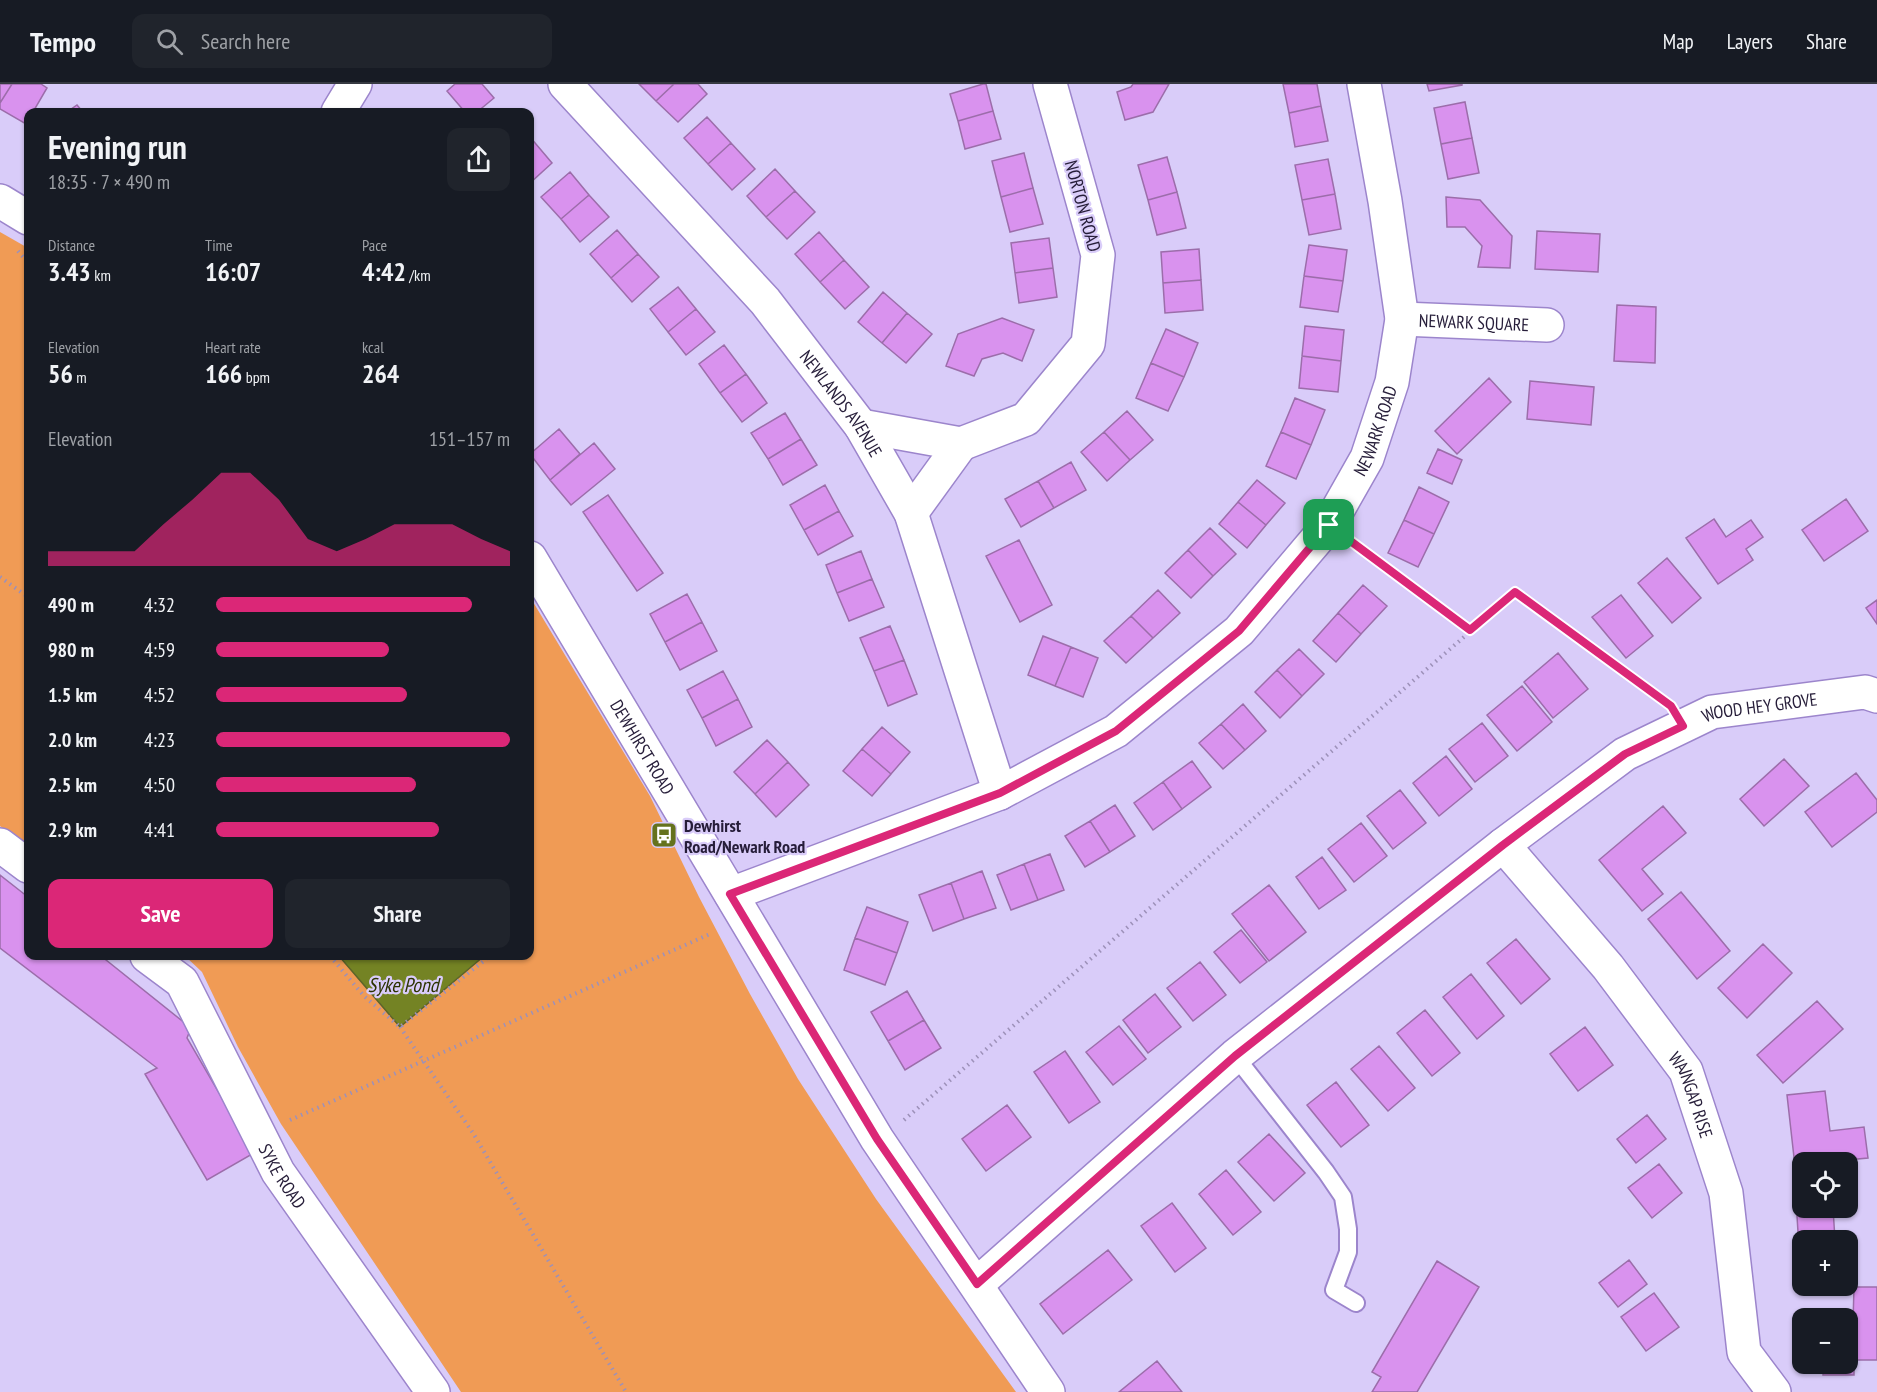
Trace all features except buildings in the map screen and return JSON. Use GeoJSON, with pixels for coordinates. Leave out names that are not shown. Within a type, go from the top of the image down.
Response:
{"type":"FeatureCollection","features":[{"type":"Feature","properties":{"kind":"street"},"geometry":{"type":"LineString","coordinates":[[340,108],[355,84]]}},
{"type":"Feature","properties":{"kind":"street","name":"NEWLANDS AVENUE"},"geometry":{"type":"LineString","coordinates":[[565,84],[765,301],[861,426],[911,513],[1000,793]]}},
{"type":"Feature","properties":{"kind":"street","name":"NORTON ROAD"},"geometry":{"type":"LineString","coordinates":[[961,444],[1026,419],[1088,344],[1098,255],[1050,84]]}},
{"type":"Feature","properties":{"kind":"street","name":"NEWARK ROAD"},"geometry":{"type":"LineString","coordinates":[[730,894],[1000,793],[1116,731],[1239,631],[1329,525],[1367,458],[1392,382],[1402,319],[1385,201],[1364,84]]}},
{"type":"Feature","properties":{"kind":"street"},"geometry":{"type":"LineString","coordinates":[[0,201],[24,216]]}},
{"type":"Feature","properties":{"kind":"street","name":"NEWARK SQUARE"},"geometry":{"type":"LineString","coordinates":[[1402,319],[1547,326]]}},
{"type":"Feature","properties":{"kind":"street"},"geometry":{"type":"LineString","coordinates":[[861,426],[961,444],[911,513]]}},
{"type":"Feature","properties":{"kind":"street","name":"DEWHIRST ROAD"},"geometry":{"type":"LineString","coordinates":[[534,565],[877,1139],[1048,1392]]}},
{"type":"Feature","properties":{"kind":"street","name":"WOOD HEY GROVE"},"geometry":{"type":"LineString","coordinates":[[977,1284],[1235,1056],[1503,845],[1625,754],[1712,712],[1864,692],[1877,696]]}},
{"type":"Feature","properties":{"kind":"street"},"geometry":{"type":"LineString","coordinates":[[0,845],[24,863]]}},
{"type":"Feature","properties":{"kind":"street","name":"WAINGAP RISE"},"geometry":{"type":"LineString","coordinates":[[1503,845],[1608,967],[1686,1071],[1725,1193],[1744,1352],[1774,1392]]}},
{"type":"Feature","properties":{"kind":"street","name":"SYKE ROAD"},"geometry":{"type":"LineString","coordinates":[[152,960],[182,982],[278,1172],[433,1392]]}},
{"type":"Feature","properties":{"kind":"lane"},"geometry":{"type":"LineString","coordinates":[[1235,1056],[1343,1197],[1348,1229],[1348,1252],[1334,1290],[1356,1303]]}},
{"type":"Feature","properties":{"kind":"path"},"geometry":{"type":"LineString","coordinates":[[1329,525],[1470,630]]}},
{"type":"Feature","properties":{"kind":"path"},"geometry":{"type":"LineString","coordinates":[[0,577],[24,594]]}},
{"type":"Feature","properties":{"kind":"path"},"geometry":{"type":"LineString","coordinates":[[877,1139],[901,1122],[1515,592],[1671,706],[1683,726]]}},
{"type":"Feature","properties":{"kind":"path"},"geometry":{"type":"LineString","coordinates":[[281,1124],[710,934]]}},
{"type":"Feature","properties":{"kind":"path"},"geometry":{"type":"LineString","coordinates":[[333,960],[364,996],[400,1027],[473,1133],[626,1392]]}},
{"type":"Feature","properties":{"kind":"path"},"geometry":{"type":"LineString","coordinates":[[400,1027],[485,960]]}},
{"type":"Feature","properties":{"kind":"shaded area"},"geometry":{"type":"Polygon","coordinates":[[[0,232],[24,246],[24,846],[0,826],[0,232]]]}},
{"type":"Feature","properties":{"kind":"shaded area"},"geometry":{"type":"Polygon","coordinates":[[[534,604],[650,796],[699,897],[798,1079],[876,1199],[1016,1392],[461,1392],[281,1124],[238,1047],[202,972],[189,960],[534,960],[534,604]]]}},
{"type":"Feature","properties":{"kind":"water","name":"Syke Pond"},"geometry":{"type":"Polygon","coordinates":[[[342,960],[479,960],[400,1027],[342,960]]]}},
{"type":"Feature","properties":{"kind":"place","name":"Dewhirst Road/Newark Road"},"geometry":{"type":"Point","coordinates":[664,835]}},
{"type":"Feature","properties":{"kind":"route"},"geometry":{"type":"LineString","coordinates":[[1329,525],[1470,630],[1515,592],[1671,706],[1683,726],[1625,754],[1503,845],[1235,1056],[977,1284],[877,1139],[730,894],[1000,793],[1116,731],[1239,631],[1329,525]]}}]}
